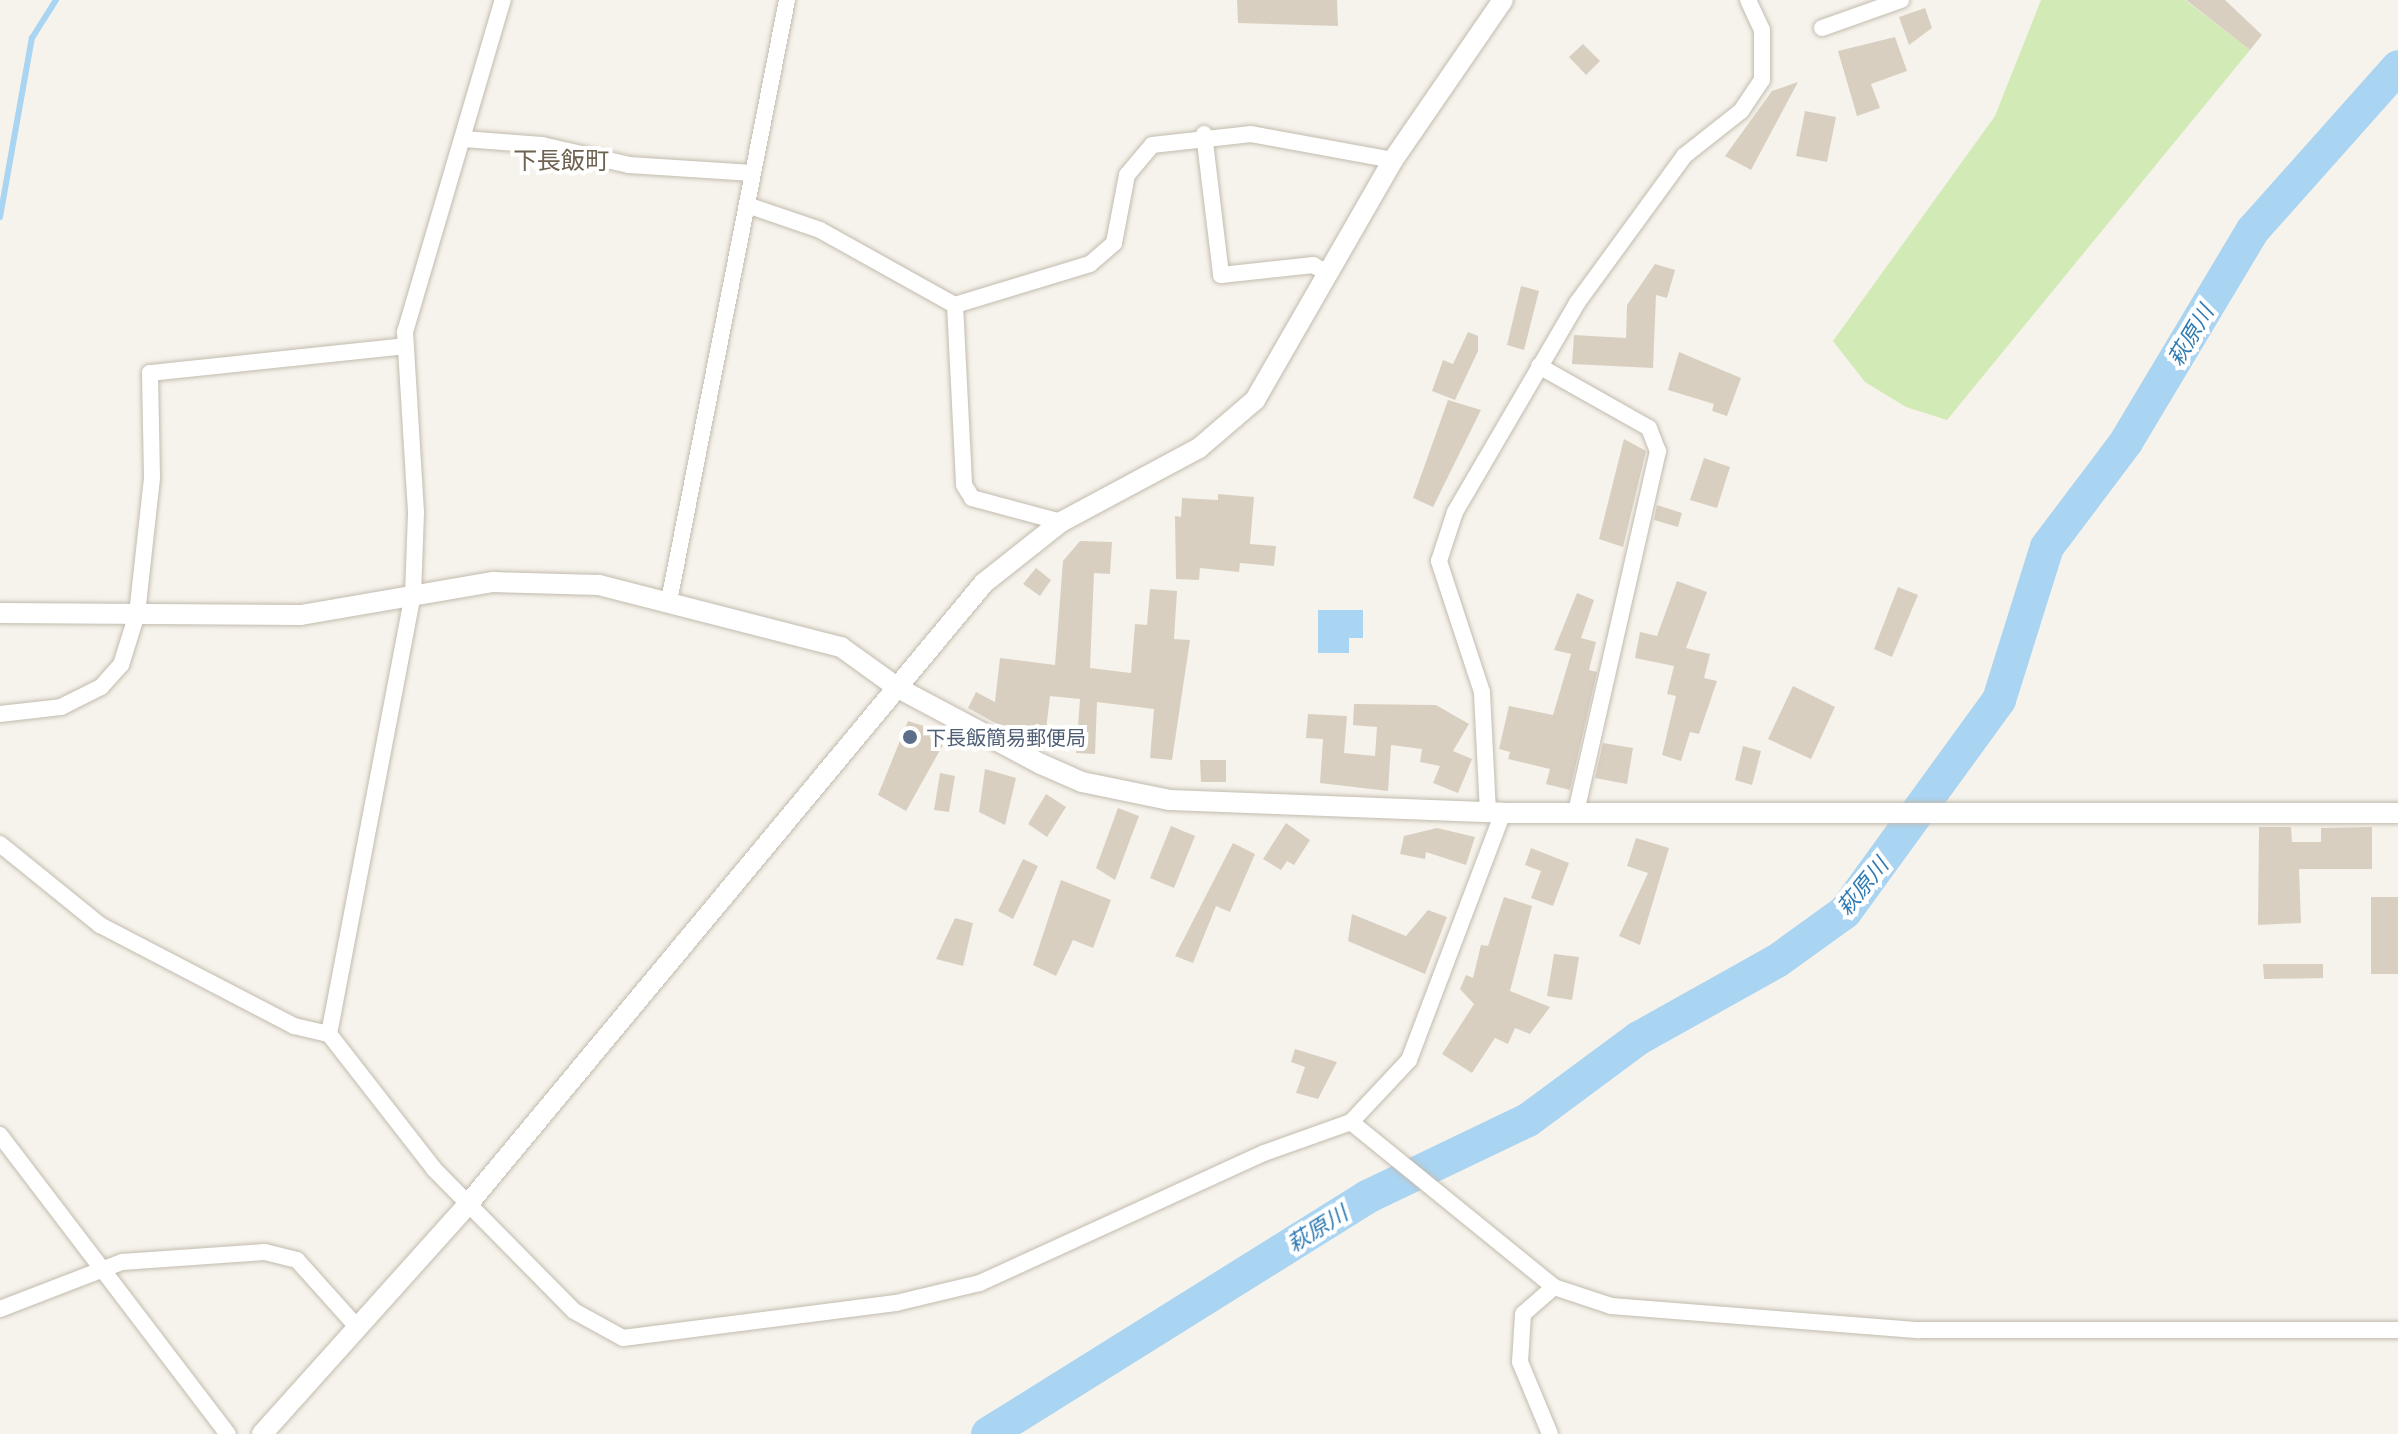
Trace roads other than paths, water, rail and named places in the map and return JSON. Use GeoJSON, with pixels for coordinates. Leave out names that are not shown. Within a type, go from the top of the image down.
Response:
{"type":"FeatureCollection","features":[{"type":"Feature","properties":{"kind":"street"},"geometry":{"type":"LineString","coordinates":[[329,1034],[413,595],[406,346],[503,0]]}},
{"type":"Feature","properties":{"kind":"street"},"geometry":{"type":"LineString","coordinates":[[669,601],[787,0]]}},
{"type":"Feature","properties":{"kind":"street"},"geometry":{"type":"LineString","coordinates":[[262,1434],[469,1203],[984,583],[1061,522],[1230,425],[1277,367],[1393,160],[1503,0]]}},
{"type":"Feature","properties":{"kind":"street"},"geometry":{"type":"LineString","coordinates":[[1,848],[100,925],[294,1026],[329,1034],[469,1203],[596,1328],[623,1338],[660,1337],[896,1303],[980,1283],[1264,1153],[1351,1122],[1409,1060],[1496,812],[1482,692],[1439,561],[1455,512],[1539,366],[1684,156],[1741,111],[1762,80],[1762,30],[1748,0]]}},
{"type":"Feature","properties":{"kind":"street"},"geometry":{"type":"LineString","coordinates":[[1822,28],[1901,0]]}},
{"type":"Feature","properties":{"kind":"street"},"geometry":{"type":"LineString","coordinates":[[747,205],[820,230],[955,305],[1090,264],[1114,243],[1120,195],[1136,160],[1152,145],[1204,134],[1251,134],[1393,160]]}},
{"type":"Feature","properties":{"kind":"street"},"geometry":{"type":"LineString","coordinates":[[1204,134],[1221,275],[1313,265],[1329,274]]}},
{"type":"Feature","properties":{"kind":"street"},"geometry":{"type":"LineString","coordinates":[[464,139],[542,145],[629,165],[753,173]]}},
{"type":"Feature","properties":{"kind":"street"},"geometry":{"type":"LineString","coordinates":[[955,305],[964,485],[972,498],[1061,522]]}},
{"type":"Feature","properties":{"kind":"street"},"geometry":{"type":"LineString","coordinates":[[0,714],[61,707],[101,687],[121,665],[137,614],[152,478],[150,373],[406,346]]}},
{"type":"Feature","properties":{"kind":"street"},"geometry":{"type":"LineString","coordinates":[[1539,366],[1649,428],[1658,451],[1576,812]]}},
{"type":"Feature","properties":{"kind":"street"},"geometry":{"type":"LineString","coordinates":[[0,613],[301,615],[413,595],[548,579],[669,601],[841,647],[898,688],[1041,764],[1115,791],[1170,800],[1496,812],[2398,813]]}},
{"type":"Feature","properties":{"kind":"street"},"geometry":{"type":"LineString","coordinates":[[1351,1122],[1550,1282],[1611,1306],[1919,1330],[2398,1330]]}},
{"type":"Feature","properties":{"kind":"street"},"geometry":{"type":"LineString","coordinates":[[0,1135],[228,1434]]}},
{"type":"Feature","properties":{"kind":"street"},"geometry":{"type":"LineString","coordinates":[[0,1309],[101,1269],[265,1252],[297,1260],[358,1328]]}},
{"type":"Feature","properties":{"kind":"street"},"geometry":{"type":"LineString","coordinates":[[1550,1282],[1523,1314],[1520,1362],[1550,1434]]}},
{"type":"Feature","properties":{"kind":"water"},"geometry":{"type":"Polygon","coordinates":[[[1318,610],[1363,610],[1363,638],[1349,638],[1349,653],[1318,653],[1318,610]]]}},
{"type":"Feature","properties":{"kind":"waterway"},"geometry":{"type":"LineString","coordinates":[[0,217],[32,38],[56,0]]}},
{"type":"Feature","properties":{"kind":"waterway","name":"萩原川"},"geometry":{"type":"LineString","coordinates":[[988,1434],[1367,1197],[1528,1120],[1639,1038],[1777,961],[1845,912],[1999,700],[2047,547],[2126,442],[2253,230],[2398,67]]}},
{"type":"Feature","properties":{"kind":"place","name":"下長飯簡易郵便局"},"geometry":{"type":"Point","coordinates":[910,737]}},
{"type":"Feature","properties":{"kind":"district","name":"下長飯町"},"geometry":{"type":"Point","coordinates":[561,161]}}]}
